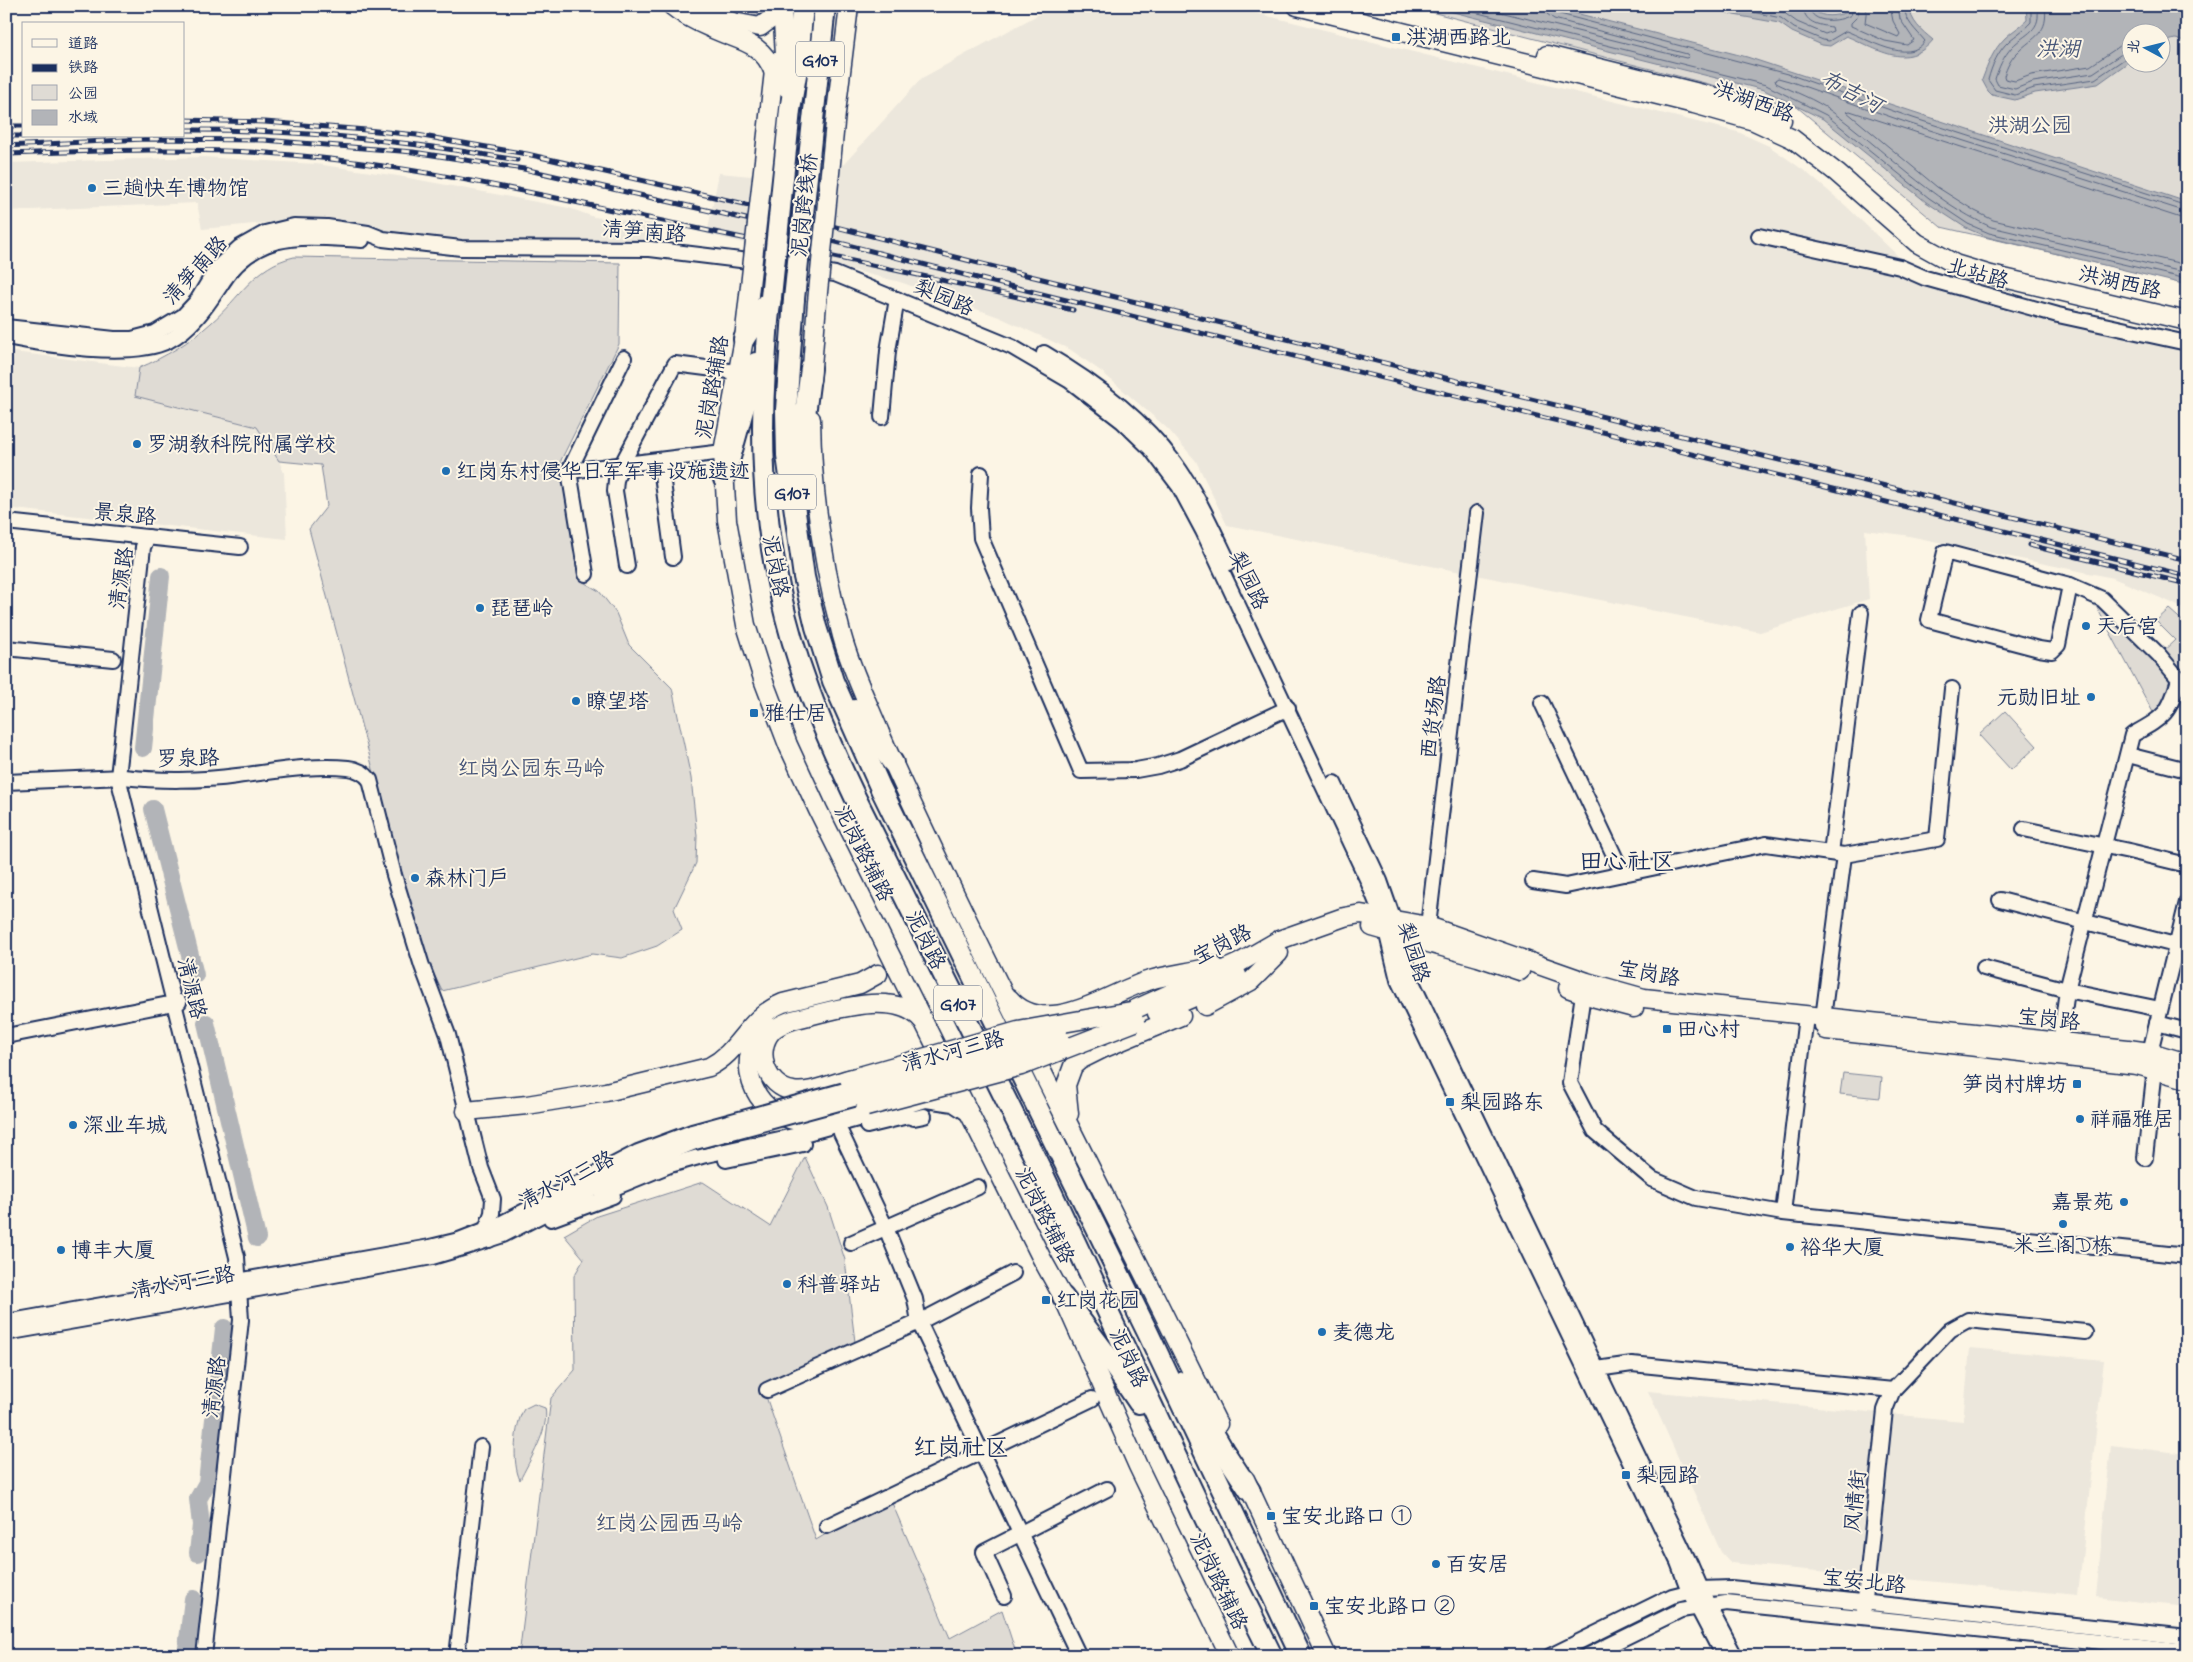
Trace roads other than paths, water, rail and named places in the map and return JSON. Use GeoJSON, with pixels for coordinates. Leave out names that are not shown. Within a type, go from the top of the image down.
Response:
{"type":"FeatureCollection","features":[{"type":"Feature","properties":{"kind":"highway","name":"G107"},"geometry":{"type":"LineString","coordinates":[[780,108],[797,69],[803,6]]}},
{"type":"Feature","properties":{"kind":"highway","name":"泥岗跨线桥"},"geometry":{"type":"LineString","coordinates":[[794,299],[825,6]]}},
{"type":"Feature","properties":{"kind":"highway","name":"泥岗跨线桥"},"geometry":{"type":"LineString","coordinates":[[771,297],[780,108]]}},
{"type":"Feature","properties":{"kind":"highway","name":"泥岗路"},"geometry":{"type":"LineString","coordinates":[[771,297],[762,412],[767,517],[778,582],[791,636],[805,682],[828,740],[855,797],[1041,1170],[1272,1656]]}},
{"type":"Feature","properties":{"kind":"highway"},"geometry":{"type":"LineString","coordinates":[[744,339],[771,297]]}},
{"type":"Feature","properties":{"kind":"highway","name":"泥岗路"},"geometry":{"type":"LineString","coordinates":[[794,299],[786,410],[787,456],[804,577],[832,681],[881,789],[1147,1331],[1301,1656]]}},
{"type":"Feature","properties":{"kind":"highway"},"geometry":{"type":"LineString","coordinates":[[724,479],[743,416],[768,317]]}},
{"type":"Feature","properties":{"kind":"highway"},"geometry":{"type":"LineString","coordinates":[[794,507],[810,368]]}},
{"type":"Feature","properties":{"kind":"highway"},"geometry":{"type":"LineString","coordinates":[[832,681],[893,763]]}},
{"type":"Feature","properties":{"kind":"highway"},"geometry":{"type":"LineString","coordinates":[[1063,1297],[1103,1350],[1152,1422],[1169,1442]]}},
{"type":"Feature","properties":{"kind":"highway"},"geometry":{"type":"LineString","coordinates":[[1147,1331],[1192,1394],[1223,1450],[1250,1491]]}},
{"type":"Feature","properties":{"kind":"highway"},"geometry":{"type":"LineString","coordinates":[[1229,1569],[1258,1656]]}},
{"type":"Feature","properties":{"kind":"main road"},"geometry":{"type":"LineString","coordinates":[[672,6],[713,29],[756,46],[770,62],[774,72]]}},
{"type":"Feature","properties":{"kind":"main road"},"geometry":{"type":"LineString","coordinates":[[695,6],[733,22],[760,26],[767,23],[779,7]]}},
{"type":"Feature","properties":{"kind":"main road"},"geometry":{"type":"LineString","coordinates":[[849,6],[810,368],[816,494],[828,575],[846,646],[857,680],[893,763],[1001,988],[1072,1129],[1118,1226],[1142,1269],[1250,1491],[1327,1656]]}},
{"type":"Feature","properties":{"kind":"main road"},"geometry":{"type":"LineString","coordinates":[[844,44],[849,22],[856,6]]}},
{"type":"Feature","properties":{"kind":"main road","name":"洪湖西路"},"geometry":{"type":"LineString","coordinates":[[1297,6],[1704,106],[1754,121],[1793,139],[1837,174],[1917,244],[1955,264],[2000,277],[2187,321]]}},
{"type":"Feature","properties":{"kind":"main road","name":"洪湖西路"},"geometry":{"type":"LineString","coordinates":[[1345,6],[1751,106],[1798,128],[1841,161],[1904,220],[1927,237],[1960,254],[2187,310]]}},
{"type":"Feature","properties":{"kind":"main road","name":"泥岗路辅路"},"geometry":{"type":"LineString","coordinates":[[779,7],[774,72],[780,108]]}},
{"type":"Feature","properties":{"kind":"main road","name":"泥岗路辅路"},"geometry":{"type":"LineString","coordinates":[[779,7],[785,71],[749,295],[744,339],[723,452],[727,520],[746,625],[764,682],[788,745],[818,810],[1042,1259],[1063,1297],[1142,1474],[1230,1656]]}},
{"type":"Feature","properties":{"kind":"main road","name":"宝岗路"},"geometry":{"type":"LineString","coordinates":[[1133,1017],[1239,963],[1344,917],[1361,914],[1583,994],[1644,1010],[1823,1024],[2137,1065],[2187,1079]]}},
{"type":"Feature","properties":{"kind":"main road","name":"宝岗路"},"geometry":{"type":"LineString","coordinates":[[1390,926],[1428,926],[1586,982],[1626,994],[1805,1022]]}},
{"type":"Feature","properties":{"kind":"main road"},"geometry":{"type":"LineString","coordinates":[[1001,988],[1015,1006],[1021,1010],[1042,1016],[1085,1007],[1149,980],[1196,971],[1279,947]]}},
{"type":"Feature","properties":{"kind":"main road"},"geometry":{"type":"LineString","coordinates":[[1072,1129],[1066,1085],[1073,1066],[1102,1048],[1212,1003],[1240,988],[1251,981],[1279,947]]}},
{"type":"Feature","properties":{"kind":"main road"},"geometry":{"type":"LineString","coordinates":[[887,949],[874,985],[859,996],[790,1012],[768,1022],[754,1038],[748,1059],[751,1083],[761,1100],[777,1114],[787,1119],[815,1121],[1021,1066],[1133,1017]]}},
{"type":"Feature","properties":{"kind":"main road"},"geometry":{"type":"LineString","coordinates":[[466,1111],[527,1105],[606,1092],[709,1066],[723,1060],[733,1050],[750,1026],[771,1008],[783,1003],[860,984],[878,974]]}},
{"type":"Feature","properties":{"kind":"main road"},"geometry":{"type":"LineString","coordinates":[[923,1020],[916,1012],[904,1007],[869,1003],[792,1020],[781,1024],[772,1032],[767,1041],[764,1057],[767,1073],[777,1086],[802,1092],[1018,1031],[1133,1017]]}},
{"type":"Feature","properties":{"kind":"main road","name":"宝岗路"},"geometry":{"type":"LineString","coordinates":[[1823,1024],[2060,1042],[2150,1052],[2187,1063]]}},
{"type":"Feature","properties":{"kind":"street","name":"清笋南路"},"geometry":{"type":"LineString","coordinates":[[6,327],[114,339],[132,339],[162,330],[183,316],[197,301],[224,262],[240,247],[265,233],[294,226],[308,225],[368,234],[383,239],[461,248],[650,249],[781,265],[835,274],[897,299]]}},
{"type":"Feature","properties":{"kind":"street","name":"北站路"},"geometry":{"type":"LineString","coordinates":[[1759,236],[1900,268],[1925,278],[2058,315],[2187,343]]}},
{"type":"Feature","properties":{"kind":"street","name":"清笋南路"},"geometry":{"type":"LineString","coordinates":[[6,337],[110,350],[148,347],[168,340],[188,326],[206,307],[232,269],[259,248],[292,238],[321,237],[368,241],[383,239]]}},
{"type":"Feature","properties":{"kind":"street"},"geometry":{"type":"LineString","coordinates":[[882,417],[888,351],[897,299]]}},
{"type":"Feature","properties":{"kind":"street","name":"梨园路"},"geometry":{"type":"LineString","coordinates":[[897,299],[990,337],[1034,358],[1070,381],[1107,409],[1151,448],[1179,486],[1288,708],[1390,926],[1411,980],[1592,1371],[1691,1566],[1694,1590],[1735,1656]]}},
{"type":"Feature","properties":{"kind":"street","name":"梨园路"},"geometry":{"type":"LineString","coordinates":[[897,299],[942,312],[1017,340],[1047,355],[1079,375],[1131,416],[1159,443],[1174,461],[1191,487],[1212,528],[1380,881],[1390,926]]}},
{"type":"Feature","properties":{"kind":"street"},"geometry":{"type":"LineString","coordinates":[[586,574],[569,471],[624,358]]}},
{"type":"Feature","properties":{"kind":"street"},"geometry":{"type":"LineString","coordinates":[[627,566],[615,491],[616,480],[622,464],[675,364],[737,372]]}},
{"type":"Feature","properties":{"kind":"street"},"geometry":{"type":"LineString","coordinates":[[569,471],[723,452]]}},
{"type":"Feature","properties":{"kind":"street"},"geometry":{"type":"LineString","coordinates":[[660,460],[673,557]]}},
{"type":"Feature","properties":{"kind":"street"},"geometry":{"type":"LineString","coordinates":[[981,474],[979,508],[981,538],[1081,771],[1136,770],[1158,766],[1180,759],[1288,708]]}},
{"type":"Feature","properties":{"kind":"street","name":"西货场路"},"geometry":{"type":"LineString","coordinates":[[1428,926],[1478,514]]}},
{"type":"Feature","properties":{"kind":"street","name":"景泉路"},"geometry":{"type":"LineString","coordinates":[[6,522],[240,547]]}},
{"type":"Feature","properties":{"kind":"street","name":"清源路"},"geometry":{"type":"LineString","coordinates":[[148,537],[144,547],[120,777],[244,1257],[242,1320],[204,1656]]}},
{"type":"Feature","properties":{"kind":"street"},"geometry":{"type":"LineString","coordinates":[[2060,1042],[2067,990],[2132,735],[2158,720],[2172,704],[2179,679],[2159,655],[2102,599],[2070,585],[1945,552],[1929,620],[2052,651],[2058,645],[2070,585]]}},
{"type":"Feature","properties":{"kind":"street"},"geometry":{"type":"LineString","coordinates":[[1823,1024],[1861,613]]}},
{"type":"Feature","properties":{"kind":"street"},"geometry":{"type":"LineString","coordinates":[[6,648],[113,659]]}},
{"type":"Feature","properties":{"kind":"street"},"geometry":{"type":"LineString","coordinates":[[1533,881],[1566,886],[1766,844],[1838,854],[1937,839],[1952,689]]}},
{"type":"Feature","properties":{"kind":"street"},"geometry":{"type":"LineString","coordinates":[[1542,703],[1623,874]]}},
{"type":"Feature","properties":{"kind":"street"},"geometry":{"type":"LineString","coordinates":[[2128,755],[2187,770]]}},
{"type":"Feature","properties":{"kind":"street","name":"罗泉路"},"geometry":{"type":"LineString","coordinates":[[6,782],[120,777],[141,779],[236,777],[282,770],[306,769],[348,768],[365,773],[370,780],[394,875],[422,966],[448,1035],[481,1168],[493,1198],[488,1235]]}},
{"type":"Feature","properties":{"kind":"street"},"geometry":{"type":"LineString","coordinates":[[2024,829],[2187,865]]}},
{"type":"Feature","properties":{"kind":"street"},"geometry":{"type":"LineString","coordinates":[[2000,900],[2182,946]]}},
{"type":"Feature","properties":{"kind":"street"},"geometry":{"type":"LineString","coordinates":[[2150,1052],[2160,1009],[2182,946],[2187,902]]}},
{"type":"Feature","properties":{"kind":"street"},"geometry":{"type":"LineString","coordinates":[[1984,968],[2067,990],[2160,1009]]}},
{"type":"Feature","properties":{"kind":"street"},"geometry":{"type":"LineString","coordinates":[[1583,994],[1570,1083],[1595,1131],[1652,1180],[1696,1198],[1783,1214],[2187,1256]]}},
{"type":"Feature","properties":{"kind":"street"},"geometry":{"type":"LineString","coordinates":[[6,1036],[177,1002]]}},
{"type":"Feature","properties":{"kind":"street","name":"清水河三路"},"geometry":{"type":"LineString","coordinates":[[6,1322],[432,1256],[488,1235],[588,1177],[638,1152],[1133,1017]]}},
{"type":"Feature","properties":{"kind":"street"},"geometry":{"type":"LineString","coordinates":[[1783,1214],[1805,1022]]}},
{"type":"Feature","properties":{"kind":"street"},"geometry":{"type":"LineString","coordinates":[[2157,1023],[2187,1031]]}},
{"type":"Feature","properties":{"kind":"street"},"geometry":{"type":"LineString","coordinates":[[2145,1158],[2156,1069]]}},
{"type":"Feature","properties":{"kind":"street"},"geometry":{"type":"LineString","coordinates":[[549,1212],[591,1198],[662,1168],[702,1156],[807,1133],[926,1100],[953,1104],[970,1115]]}},
{"type":"Feature","properties":{"kind":"street"},"geometry":{"type":"LineString","coordinates":[[503,1235],[545,1222],[682,1171],[777,1150],[908,1116],[914,1118],[924,1116]]}},
{"type":"Feature","properties":{"kind":"street"},"geometry":{"type":"LineString","coordinates":[[841,1133],[886,1228],[915,1299],[919,1322],[1079,1656]]}},
{"type":"Feature","properties":{"kind":"street","name":"清水河三路"},"geometry":{"type":"LineString","coordinates":[[488,1235],[503,1235],[694,1137]]}},
{"type":"Feature","properties":{"kind":"street"},"geometry":{"type":"LineString","coordinates":[[851,1243],[978,1187]]}},
{"type":"Feature","properties":{"kind":"street"},"geometry":{"type":"LineString","coordinates":[[767,1390],[919,1322],[1013,1273]]}},
{"type":"Feature","properties":{"kind":"street","name":"清源路"},"geometry":{"type":"LineString","coordinates":[[210,1656],[248,1321],[243,1286]]}},
{"type":"Feature","properties":{"kind":"street","name":"清水河三路"},"geometry":{"type":"LineString","coordinates":[[6,1333],[243,1286]]}},
{"type":"Feature","properties":{"kind":"street"},"geometry":{"type":"LineString","coordinates":[[1592,1371],[1632,1364],[1893,1390],[1950,1330],[1968,1320],[2085,1332]]}},
{"type":"Feature","properties":{"kind":"street","name":"风情街"},"geometry":{"type":"LineString","coordinates":[[1863,1617],[1885,1410],[1893,1390]]}},
{"type":"Feature","properties":{"kind":"street"},"geometry":{"type":"LineString","coordinates":[[827,1526],[1092,1399]]}},
{"type":"Feature","properties":{"kind":"street"},"geometry":{"type":"LineString","coordinates":[[457,1656],[481,1447]]}},
{"type":"Feature","properties":{"kind":"street"},"geometry":{"type":"LineString","coordinates":[[1004,1596],[984,1552],[1107,1488]]}},
{"type":"Feature","properties":{"kind":"street","name":"宝安北路"},"geometry":{"type":"LineString","coordinates":[[1550,1656],[1664,1600],[1694,1590],[1731,1588],[2187,1637]]}},
{"type":"Feature","properties":{"kind":"street","name":"宝安北路"},"geometry":{"type":"LineString","coordinates":[[1587,1656],[1681,1610],[1738,1603],[2187,1651]]}},
{"type":"Feature","properties":{"kind":"street","name":"梨园路"},"geometry":{"type":"LineString","coordinates":[[1703,1606],[1723,1656]]}},
{"type":"Feature","properties":{"kind":"water"},"geometry":{"type":"Polygon","coordinates":[[[1429,6],[1548,6],[1747,57],[2187,202],[2187,285],[1987,237],[1966,228],[1926,202],[1823,119],[1764,90],[1429,6]]]}},
{"type":"Feature","properties":{"kind":"water"},"geometry":{"type":"Polygon","coordinates":[[[1718,6],[1803,6],[1822,15],[1829,16],[1848,12],[1849,6],[1909,6],[1914,21],[1933,40],[1923,50],[1913,55],[1902,56],[1880,51],[1846,36],[1830,46],[1822,45],[1792,32],[1779,23],[1734,15],[1719,10],[1718,6]]]}},
{"type":"Feature","properties":{"kind":"water","name":"洪湖"},"geometry":{"type":"Polygon","coordinates":[[[2026,6],[2187,6],[2187,41],[2175,39],[2170,40],[2170,22],[2120,22],[2120,68],[2098,84],[2035,93],[2015,100],[1992,95],[1982,80],[1991,58],[1997,47],[2027,20],[2026,6]]]}},
{"type":"Feature","properties":{"kind":"waterway"},"geometry":{"type":"LineString","coordinates":[[143,748],[161,576]]}},
{"type":"Feature","properties":{"kind":"waterway"},"geometry":{"type":"LineString","coordinates":[[153,809],[195,975]]}},
{"type":"Feature","properties":{"kind":"waterway"},"geometry":{"type":"LineString","coordinates":[[206,1023],[257,1238]]}},
{"type":"Feature","properties":{"kind":"waterway"},"geometry":{"type":"LineString","coordinates":[[198,1553],[201,1525],[198,1499],[207,1483],[224,1328]]}},
{"type":"Feature","properties":{"kind":"waterway"},"geometry":{"type":"LineString","coordinates":[[186,1656],[193,1599]]}},
{"type":"Feature","properties":{"kind":"railway"},"geometry":{"type":"LineString","coordinates":[[185,120],[265,122],[417,135],[527,154],[749,205],[1022,274],[2187,560]]}},
{"type":"Feature","properties":{"kind":"railway"},"geometry":{"type":"LineString","coordinates":[[6,126],[22,126]]}},
{"type":"Feature","properties":{"kind":"railway"},"geometry":{"type":"LineString","coordinates":[[185,130],[309,134],[434,147],[517,160]]}},
{"type":"Feature","properties":{"kind":"railway"},"geometry":{"type":"LineString","coordinates":[[6,136],[22,136]]}},
{"type":"Feature","properties":{"kind":"railway"},"geometry":{"type":"LineString","coordinates":[[6,146],[144,139],[264,140],[413,152],[524,169],[746,219],[989,281],[2187,576]]}},
{"type":"Feature","properties":{"kind":"railway"},"geometry":{"type":"LineString","coordinates":[[6,154],[202,150],[267,153],[372,164],[529,192],[928,277],[1073,310]]}},
{"type":"Feature","properties":{"kind":"railway"},"geometry":{"type":"LineString","coordinates":[[2029,545],[2187,584]]}},
{"type":"Feature","properties":{"kind":"place","name":"洪湖西路北"},"geometry":{"type":"Point","coordinates":[1396,37]}},
{"type":"Feature","properties":{"kind":"place","name":"三趟快车博物馆"},"geometry":{"type":"Point","coordinates":[92,188]}},
{"type":"Feature","properties":{"kind":"place","name":"罗湖教科院附属学校"},"geometry":{"type":"Point","coordinates":[137,444]}},
{"type":"Feature","properties":{"kind":"place","name":"红岗东村侵华日军军事设施遗迹"},"geometry":{"type":"Point","coordinates":[446,471]}},
{"type":"Feature","properties":{"kind":"place","name":"琵琶岭"},"geometry":{"type":"Point","coordinates":[480,608]}},
{"type":"Feature","properties":{"kind":"place","name":"天后宫"},"geometry":{"type":"Point","coordinates":[2086,626]}},
{"type":"Feature","properties":{"kind":"place","name":"元勋旧址"},"geometry":{"type":"Point","coordinates":[2091,697]}},
{"type":"Feature","properties":{"kind":"place","name":"瞭望塔"},"geometry":{"type":"Point","coordinates":[576,701]}},
{"type":"Feature","properties":{"kind":"place","name":"雅仕居"},"geometry":{"type":"Point","coordinates":[754,713]}},
{"type":"Feature","properties":{"kind":"place","name":"森林门户"},"geometry":{"type":"Point","coordinates":[415,878]}},
{"type":"Feature","properties":{"kind":"place","name":"田心村"},"geometry":{"type":"Point","coordinates":[1667,1029]}},
{"type":"Feature","properties":{"kind":"place","name":"笋岗村牌坊"},"geometry":{"type":"Point","coordinates":[2077,1084]}},
{"type":"Feature","properties":{"kind":"place","name":"梨园路东"},"geometry":{"type":"Point","coordinates":[1450,1102]}},
{"type":"Feature","properties":{"kind":"place","name":"祥福雅居"},"geometry":{"type":"Point","coordinates":[2080,1119]}},
{"type":"Feature","properties":{"kind":"place","name":"深业车城"},"geometry":{"type":"Point","coordinates":[73,1125]}},
{"type":"Feature","properties":{"kind":"place","name":"嘉景苑"},"geometry":{"type":"Point","coordinates":[2124,1202]}},
{"type":"Feature","properties":{"kind":"place","name":"米兰阁D栋"},"geometry":{"type":"Point","coordinates":[2063,1224]}},
{"type":"Feature","properties":{"kind":"place","name":"裕华大厦"},"geometry":{"type":"Point","coordinates":[1790,1247]}},
{"type":"Feature","properties":{"kind":"place","name":"博丰大厦"},"geometry":{"type":"Point","coordinates":[61,1250]}},
{"type":"Feature","properties":{"kind":"place","name":"科普驿站"},"geometry":{"type":"Point","coordinates":[787,1284]}},
{"type":"Feature","properties":{"kind":"place","name":"红岗花园"},"geometry":{"type":"Point","coordinates":[1046,1300]}},
{"type":"Feature","properties":{"kind":"place","name":"麦德龙"},"geometry":{"type":"Point","coordinates":[1322,1332]}},
{"type":"Feature","properties":{"kind":"place","name":"梨园路"},"geometry":{"type":"Point","coordinates":[1626,1475]}},
{"type":"Feature","properties":{"kind":"place","name":"宝安北路口 ①"},"geometry":{"type":"Point","coordinates":[1271,1516]}},
{"type":"Feature","properties":{"kind":"place","name":"百安居"},"geometry":{"type":"Point","coordinates":[1436,1564]}},
{"type":"Feature","properties":{"kind":"place","name":"宝安北路口 ②"},"geometry":{"type":"Point","coordinates":[1314,1606]}},
{"type":"Feature","properties":{"kind":"district","name":"田心社区"},"geometry":{"type":"Point","coordinates":[1627,861]}},
{"type":"Feature","properties":{"kind":"district","name":"红岗社区"},"geometry":{"type":"Point","coordinates":[961,1447]}},
{"type":"Feature","properties":{"kind":"water label","name":"布吉河"},"geometry":{"type":"Point","coordinates":[1852,91]}},
{"type":"Feature","properties":{"kind":"park label","name":"洪湖公园"},"geometry":{"type":"Point","coordinates":[2030,125]}},
{"type":"Feature","properties":{"kind":"park label","name":"红岗公园东马岭"},"geometry":{"type":"Point","coordinates":[531,768]}},
{"type":"Feature","properties":{"kind":"park label","name":"红岗公园西马岭"},"geometry":{"type":"Point","coordinates":[669,1523]}}]}
